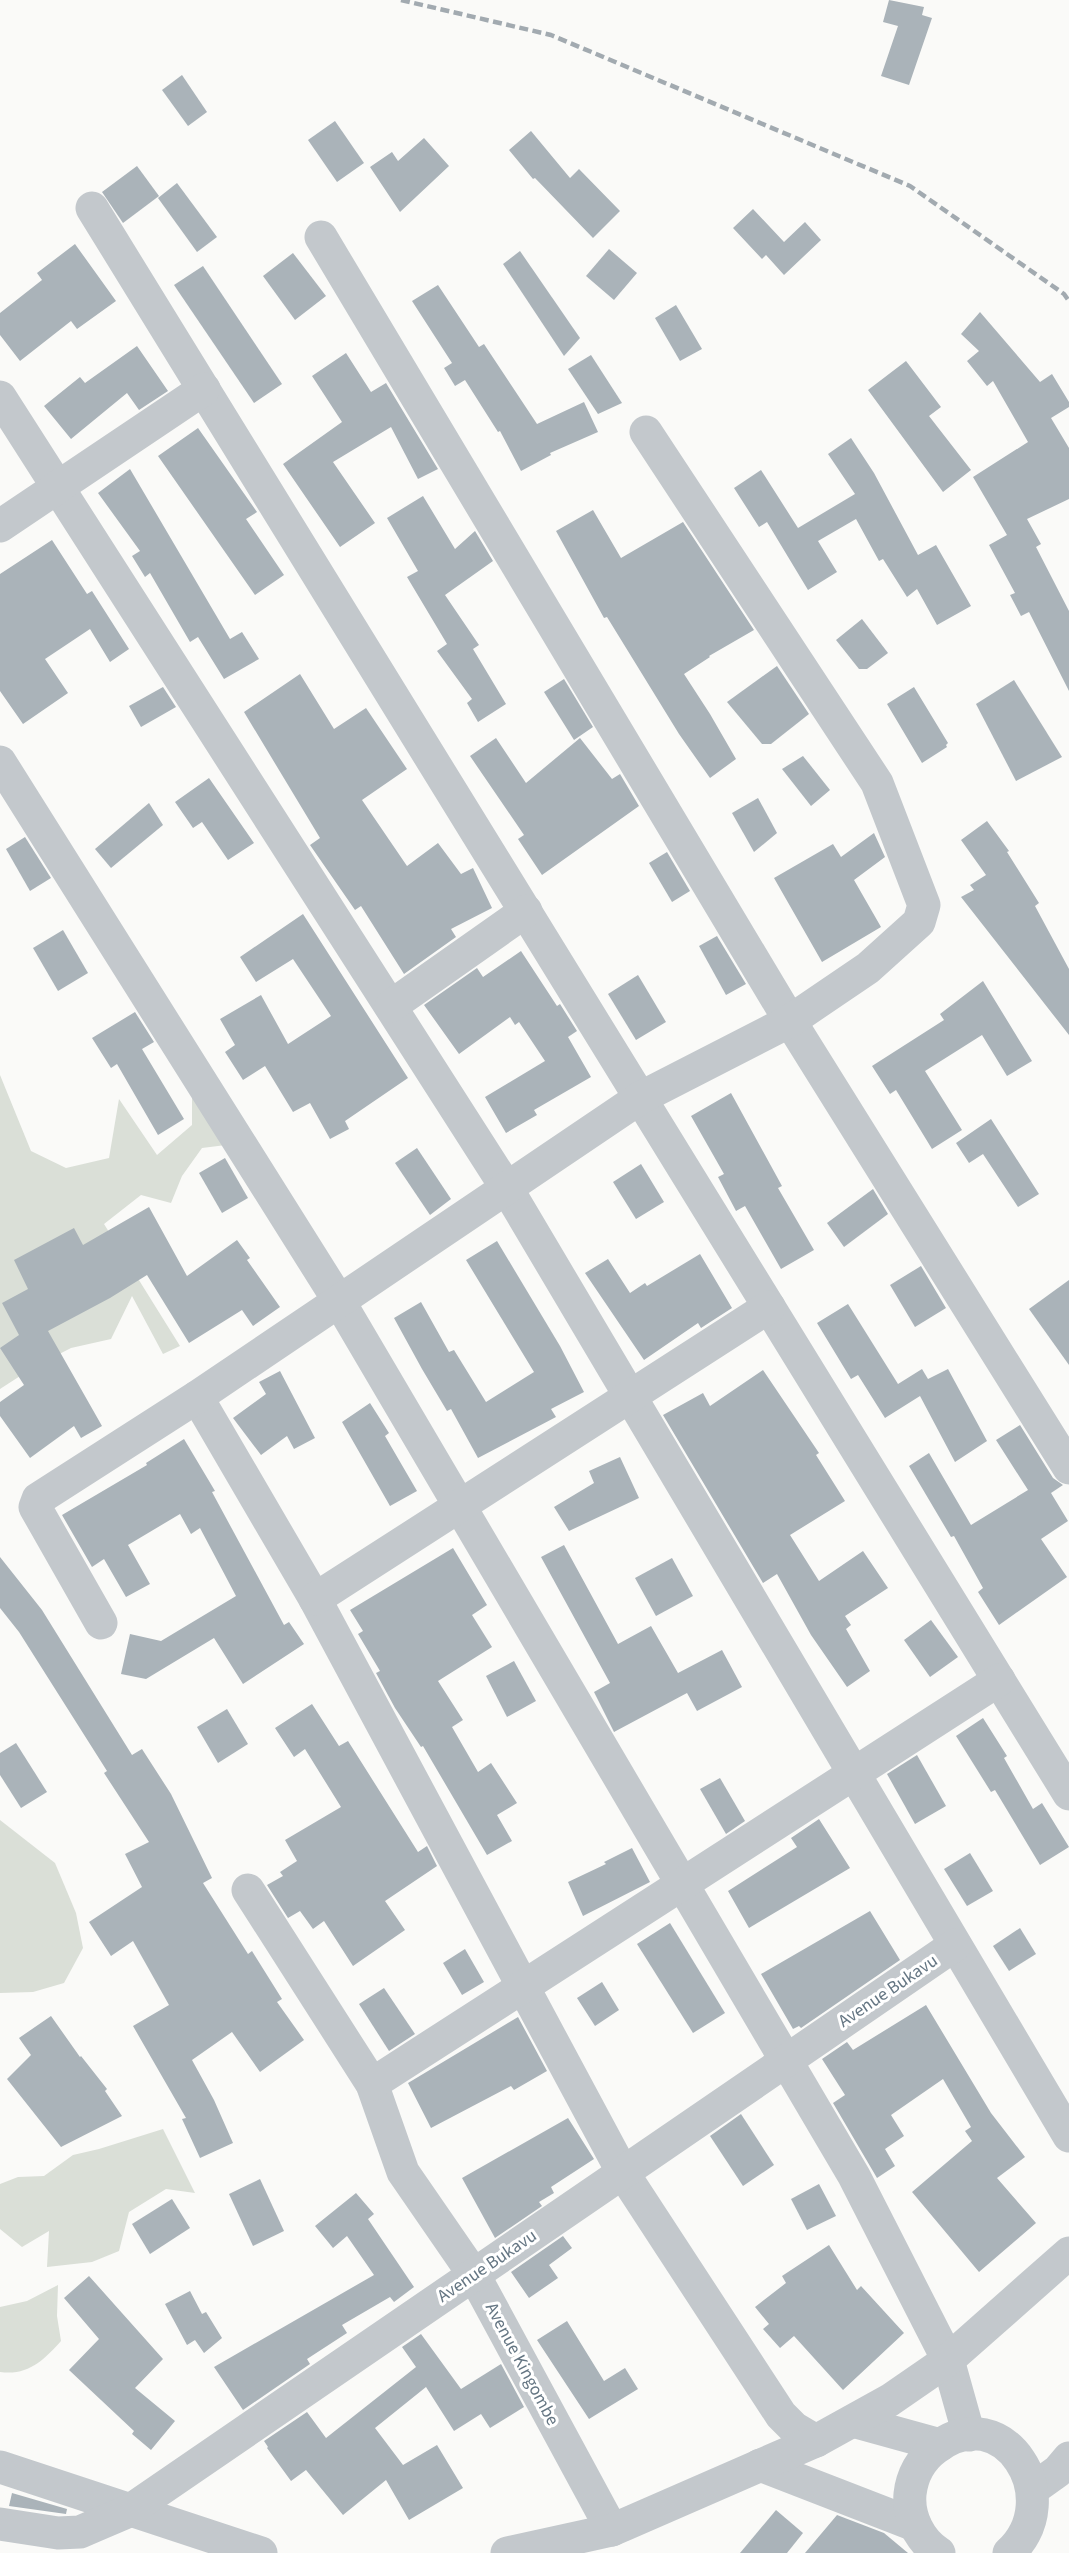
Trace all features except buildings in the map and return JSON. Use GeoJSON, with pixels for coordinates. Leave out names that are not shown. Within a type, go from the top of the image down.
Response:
{"type":"FeatureCollection","features":[{"type":"Feature","properties":{"kind":"street"},"geometry":{"type":"LineString","coordinates":[[92,207],[1069,1794]]}},
{"type":"Feature","properties":{"kind":"street"},"geometry":{"type":"LineString","coordinates":[[321,237],[790,1021],[1069,1468]]}},
{"type":"Feature","properties":{"kind":"street"},"geometry":{"type":"LineString","coordinates":[[0,526],[204,389]]}},
{"type":"Feature","properties":{"kind":"street"},"geometry":{"type":"LineString","coordinates":[[0,398],[506,1187],[1069,2136]]}},
{"type":"Feature","properties":{"kind":"street"},"geometry":{"type":"LineString","coordinates":[[101,1623],[35,1507],[38,1499],[197,1397],[640,1098],[790,1021],[868,968],[919,922],[924,905],[877,783],[646,432]]}},
{"type":"Feature","properties":{"kind":"street"},"geometry":{"type":"LineString","coordinates":[[0,762],[339,1301],[854,2176],[948,2360],[955,2440]]}},
{"type":"Feature","properties":{"kind":"street"},"geometry":{"type":"LineString","coordinates":[[391,1006],[526,911]]}},
{"type":"Feature","properties":{"kind":"street"},"geometry":{"type":"LineString","coordinates":[[315,1599],[769,1307]]}},
{"type":"Feature","properties":{"kind":"street"},"geometry":{"type":"LineString","coordinates":[[197,1397],[315,1599],[623,2173],[781,2415],[794,2428],[816,2441]]}},
{"type":"Feature","properties":{"kind":"street"},"geometry":{"type":"LineString","coordinates":[[372,2084],[999,1680]]}},
{"type":"Feature","properties":{"kind":"street","name":"Avenue Kingombe"},"geometry":{"type":"LineString","coordinates":[[248,1890],[372,2084],[403,2172],[474,2275],[612,2530]]}},
{"type":"Feature","properties":{"kind":"street","name":"Avenue Bukavu"},"geometry":{"type":"LineString","coordinates":[[0,2524],[58,2534],[80,2532],[129,2511],[955,1945]]}},
{"type":"Feature","properties":{"kind":"street"},"geometry":{"type":"LineString","coordinates":[[507,2553],[612,2530],[816,2441],[890,2400],[948,2360],[1069,2253]]}},
{"type":"Feature","properties":{"kind":"street"},"geometry":{"type":"LineString","coordinates":[[853,2421],[955,2440]]}},
{"type":"Feature","properties":{"kind":"street"},"geometry":{"type":"LineString","coordinates":[[939,2553],[923,2538],[915,2525],[910,2510],[912,2480],[928,2454],[955,2440],[984,2435],[1012,2447],[1024,2458],[1037,2486],[1038,2501],[1032,2527],[1018,2546],[1009,2553]]}},
{"type":"Feature","properties":{"kind":"street"},"geometry":{"type":"LineString","coordinates":[[1037,2486],[1058,2471],[1069,2458]]}},
{"type":"Feature","properties":{"kind":"street"},"geometry":{"type":"LineString","coordinates":[[760,2464],[915,2525]]}},
{"type":"Feature","properties":{"kind":"street"},"geometry":{"type":"LineString","coordinates":[[0,2467],[261,2553]]}},
{"type":"Feature","properties":{"kind":"shaded area"},"geometry":{"type":"Polygon","coordinates":[[[0,1075],[31,1151],[66,1168],[109,1158],[119,1099],[157,1155],[192,1125],[192,1090],[226,1145],[202,1148],[182,1176],[171,1203],[141,1195],[104,1224],[180,1346],[163,1354],[132,1296],[111,1339],[71,1348],[34,1367],[0,1389],[0,1075]]]}},
{"type":"Feature","properties":{"kind":"shaded area"},"geometry":{"type":"Polygon","coordinates":[[[0,1820],[55,1863],[76,1913],[83,1948],[64,1983],[33,1992],[0,1993],[0,1820]]]}},
{"type":"Feature","properties":{"kind":"shaded area"},"geometry":{"type":"Polygon","coordinates":[[[163,2129],[195,2193],[166,2189],[129,2212],[119,2251],[92,2262],[47,2267],[49,2231],[22,2247],[0,2229],[0,2184],[18,2177],[44,2176],[73,2155],[163,2129]]]}},
{"type":"Feature","properties":{"kind":"shaded area"},"geometry":{"type":"Polygon","coordinates":[[[58,2285],[57,2316],[61,2341],[35,2365],[19,2372],[0,2372],[0,2307],[27,2301],[58,2285]]]}},
{"type":"Feature","properties":{"kind":"railway"},"geometry":{"type":"LineString","coordinates":[[401,0],[551,35],[910,186],[1064,294],[1069,301]]}}]}
